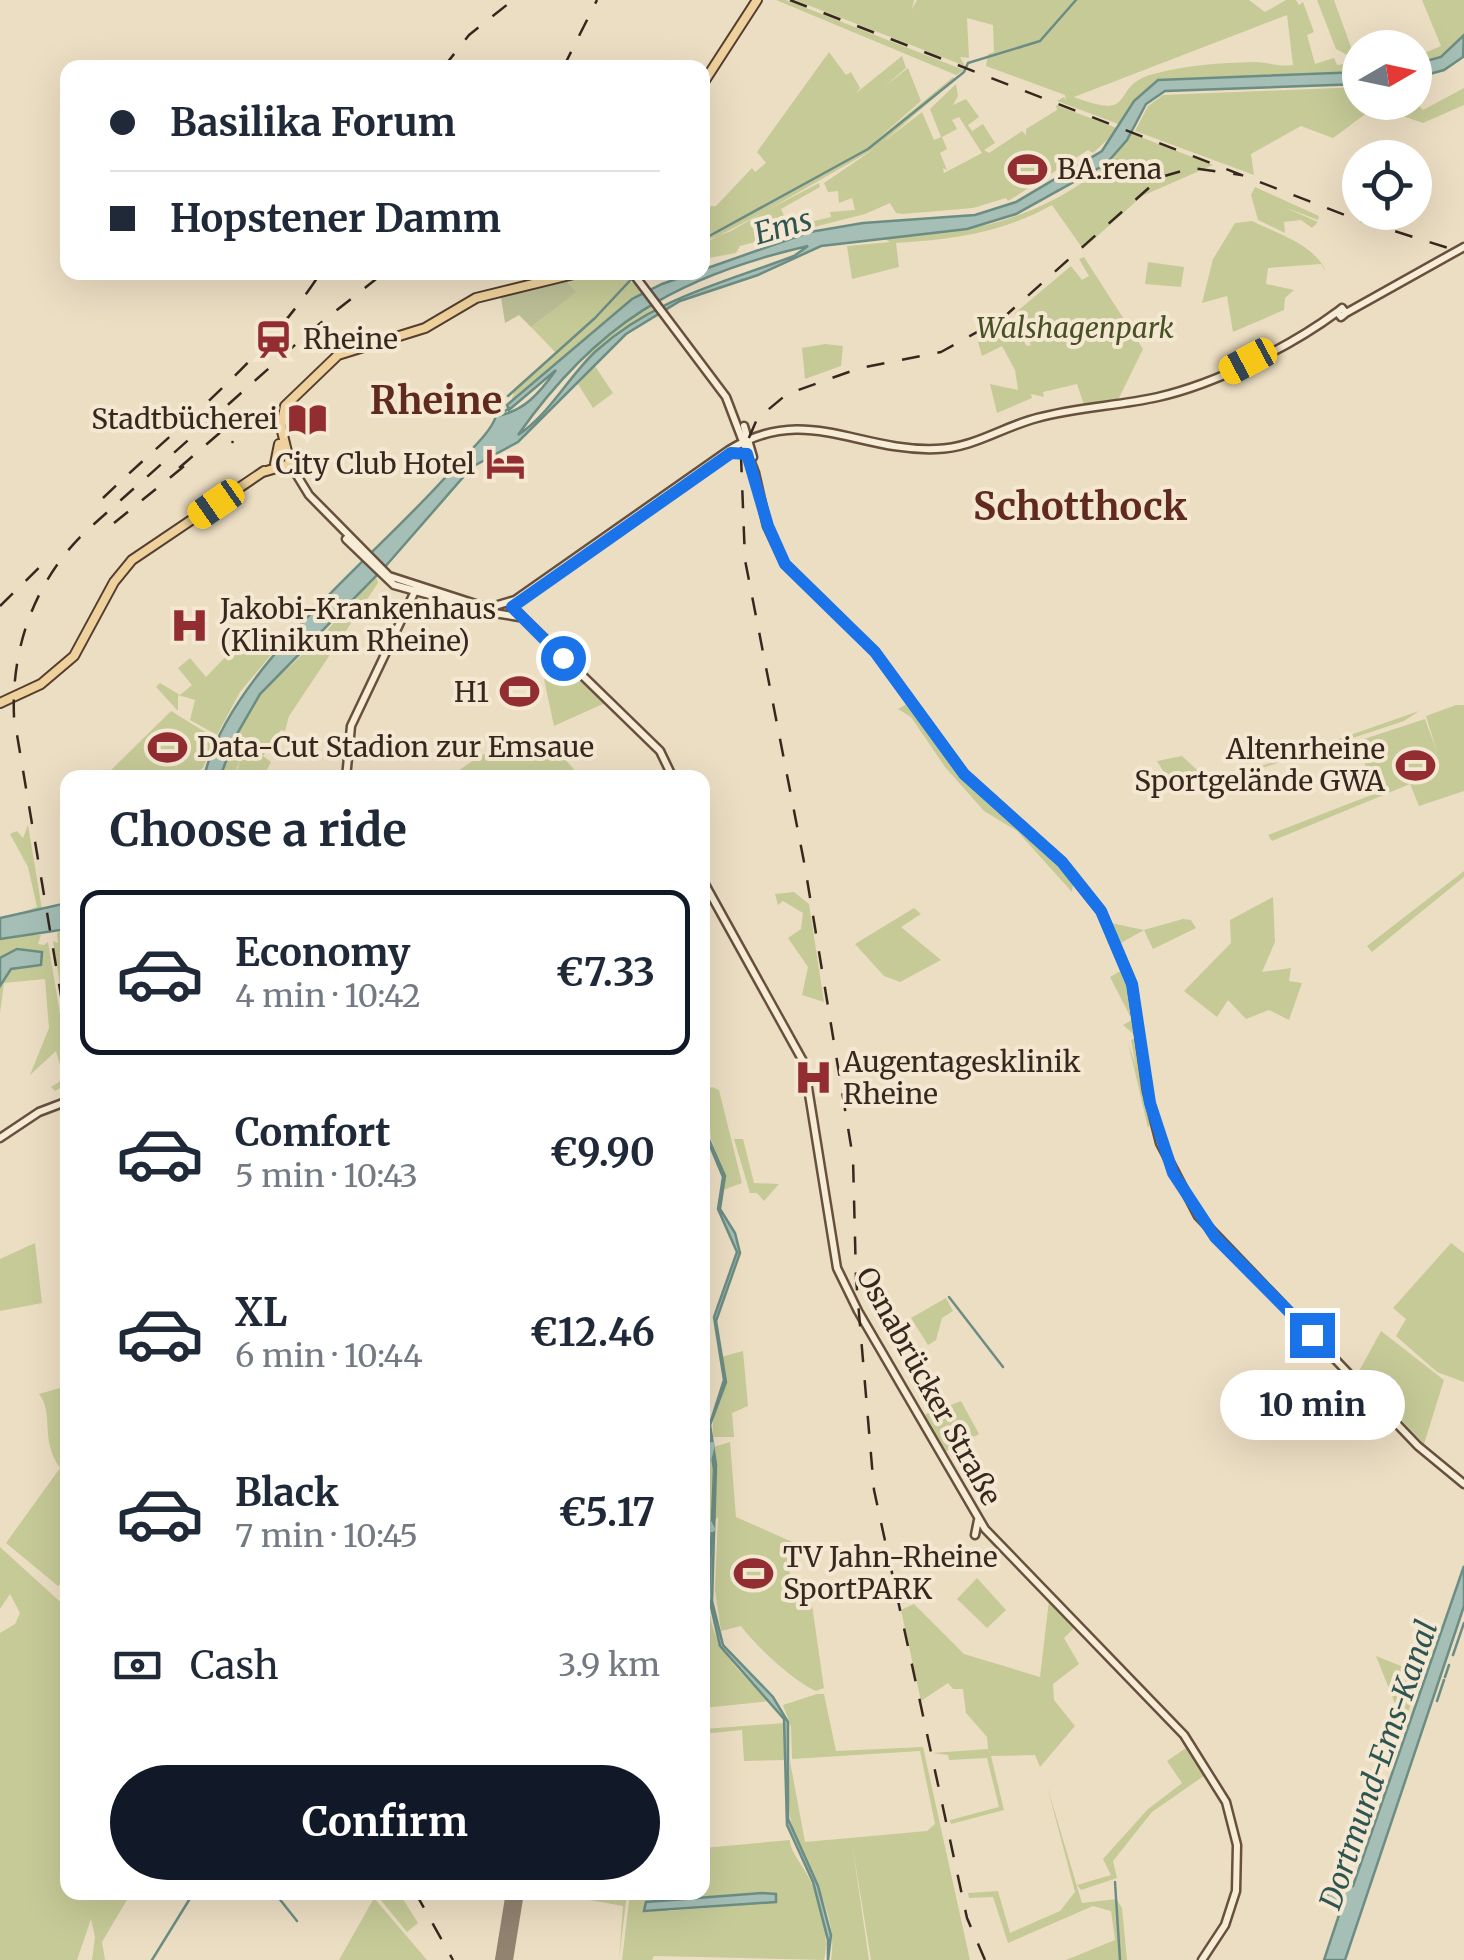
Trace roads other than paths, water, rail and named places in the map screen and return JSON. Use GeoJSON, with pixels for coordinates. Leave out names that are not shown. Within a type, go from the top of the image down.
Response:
{"type":"FeatureCollection","features":[{"type":"Feature","properties":{"kind":"main road"},"geometry":{"type":"LineString","coordinates":[[710,73],[757,0]]}},
{"type":"Feature","properties":{"kind":"main road"},"geometry":{"type":"LineString","coordinates":[[394,585],[488,608],[510,606],[747,441],[787,428],[829,430],[897,448],[958,447],[1038,417],[1182,390],[1229,372],[1461,249]]}},
{"type":"Feature","properties":{"kind":"main road"},"geometry":{"type":"LineString","coordinates":[[404,611],[405,594],[307,499],[285,463],[276,420],[282,401],[307,375],[350,346],[425,326],[475,295],[537,280]]}},
{"type":"Feature","properties":{"kind":"main road"},"geometry":{"type":"LineString","coordinates":[[361,552],[285,463],[281,421],[287,401],[300,386],[351,348],[425,326],[476,298],[549,280]]}},
{"type":"Feature","properties":{"kind":"main road"},"geometry":{"type":"LineString","coordinates":[[640,280],[724,384],[747,441],[768,526],[785,564],[875,652],[964,774],[1087,890],[1129,974],[1152,1115],[1185,1196],[1215,1237],[1418,1446],[1464,1484]]}},
{"type":"Feature","properties":{"kind":"main road"},"geometry":{"type":"LineString","coordinates":[[486,612],[510,606],[747,441]]}},
{"type":"Feature","properties":{"kind":"main road"},"geometry":{"type":"LineString","coordinates":[[747,441],[755,473]]}},
{"type":"Feature","properties":{"kind":"main road"},"geometry":{"type":"LineString","coordinates":[[731,453],[748,455]]}},
{"type":"Feature","properties":{"kind":"main road"},"geometry":{"type":"LineString","coordinates":[[0,703],[58,672],[79,650],[114,582],[132,560],[263,472],[285,463]]}},
{"type":"Feature","properties":{"kind":"main road"},"geometry":{"type":"LineString","coordinates":[[387,578],[486,612],[525,620]]}},
{"type":"Feature","properties":{"kind":"main road"},"geometry":{"type":"LineString","coordinates":[[347,770],[351,726],[417,588]]}},
{"type":"Feature","properties":{"kind":"main road"},"geometry":{"type":"LineString","coordinates":[[510,606],[660,750],[670,770]]}},
{"type":"Feature","properties":{"kind":"main road","name":"Osnabrücker Straße"},"geometry":{"type":"LineString","coordinates":[[710,893],[804,1063],[840,1277],[978,1519],[1184,1734],[1222,1794],[1236,1837],[1238,1879],[1225,1925],[1202,1960]]}},
{"type":"Feature","properties":{"kind":"main road"},"geometry":{"type":"LineString","coordinates":[[0,1138],[39,1112],[60,1105]]}},
{"type":"Feature","properties":{"kind":"main road"},"geometry":{"type":"LineString","coordinates":[[976,1535],[978,1519]]}},
{"type":"Feature","properties":{"kind":"water"},"geometry":{"type":"Polygon","coordinates":[[[1464,35],[1463,57],[1432,73],[1432,59],[1441,57],[1464,35]]]}},
{"type":"Feature","properties":{"kind":"water"},"geometry":{"type":"Polygon","coordinates":[[[1342,73],[1342,85],[1165,91],[1146,104],[1127,140],[1106,164],[1016,214],[967,229],[821,246],[758,275],[680,301],[626,334],[518,442],[472,467],[384,568],[260,694],[234,739],[261,755],[233,743],[223,770],[207,770],[218,738],[242,697],[310,615],[421,503],[477,443],[496,416],[514,411],[530,400],[556,370],[509,410],[507,405],[632,299],[673,280],[702,280],[643,310],[609,334],[547,396],[518,435],[539,417],[596,351],[642,318],[690,294],[794,256],[808,246],[710,276],[710,267],[810,232],[863,223],[975,215],[1016,202],[1102,151],[1134,101],[1158,80],[1342,73]]]}},
{"type":"Feature","properties":{"kind":"water"},"geometry":{"type":"Polygon","coordinates":[[[60,905],[60,930],[0,939],[0,918],[60,905]]]}},
{"type":"Feature","properties":{"kind":"water"},"geometry":{"type":"Polygon","coordinates":[[[17,949],[42,952],[41,965],[11,969],[0,986],[0,958],[17,949]]]}},
{"type":"Feature","properties":{"kind":"water"},"geometry":{"type":"Polygon","coordinates":[[[710,1142],[725,1176],[720,1209],[735,1233],[740,1253],[716,1321],[726,1382],[710,1425],[724,1380],[714,1317],[737,1252],[718,1209],[723,1177],[710,1142]]]}},
{"type":"Feature","properties":{"kind":"water"},"geometry":{"type":"Polygon","coordinates":[[[710,1425],[716,1465],[712,1601],[723,1645],[773,1697],[788,1722],[788,1819],[818,1886],[831,1935],[828,1960],[828,1940],[813,1882],[787,1825],[784,1719],[720,1646],[710,1602],[714,1469],[710,1425]]]}},
{"type":"Feature","properties":{"kind":"water"},"geometry":{"type":"Polygon","coordinates":[[[1464,1566],[1464,1606],[1345,1960],[1324,1960],[1339,1915],[1327,1895],[1334,1886],[1353,1886],[1464,1566]]]}},
{"type":"Feature","properties":{"kind":"water"},"geometry":{"type":"Polygon","coordinates":[[[776,1894],[776,1902],[644,1911],[646,1902],[776,1894]]]}},
{"type":"Feature","properties":{"kind":"waterway","name":"Ems"},"geometry":{"type":"LineString","coordinates":[[710,236],[868,149],[964,72],[968,63],[1040,41],[1076,0]]}},
{"type":"Feature","properties":{"kind":"waterway"},"geometry":{"type":"LineString","coordinates":[[508,396],[595,318],[631,280]]}},
{"type":"Feature","properties":{"kind":"waterway"},"geometry":{"type":"LineString","coordinates":[[500,414],[510,408]]}},
{"type":"Feature","properties":{"kind":"waterway"},"geometry":{"type":"LineString","coordinates":[[949,1297],[1003,1367]]}},
{"type":"Feature","properties":{"kind":"waterway"},"geometry":{"type":"LineString","coordinates":[[710,1453],[712,1445]]}},
{"type":"Feature","properties":{"kind":"waterway"},"geometry":{"type":"LineString","coordinates":[[710,1525],[712,1529]]}},
{"type":"Feature","properties":{"kind":"waterway"},"geometry":{"type":"LineString","coordinates":[[1453,1655],[1464,1623]]}},
{"type":"Feature","properties":{"kind":"waterway"},"geometry":{"type":"LineString","coordinates":[[1445,1677],[1449,1665]]}},
{"type":"Feature","properties":{"kind":"waterway"},"geometry":{"type":"LineString","coordinates":[[1437,1701],[1444,1680]]}},
{"type":"Feature","properties":{"kind":"waterway"},"geometry":{"type":"LineString","coordinates":[[1115,1882],[1120,1960]]}},
{"type":"Feature","properties":{"kind":"waterway"},"geometry":{"type":"LineString","coordinates":[[152,1960],[189,1900]]}},
{"type":"Feature","properties":{"kind":"waterway"},"geometry":{"type":"LineString","coordinates":[[280,1900],[297,1921]]}},
{"type":"Feature","properties":{"kind":"railway"},"geometry":{"type":"LineString","coordinates":[[449,60],[469,35],[513,0]]}},
{"type":"Feature","properties":{"kind":"railway"},"geometry":{"type":"LineString","coordinates":[[567,60],[597,0]]}},
{"type":"Feature","properties":{"kind":"railway"},"geometry":{"type":"LineString","coordinates":[[790,0],[1350,217],[1464,253]]}},
{"type":"Feature","properties":{"kind":"railway"},"geometry":{"type":"LineString","coordinates":[[985,1960],[967,1918],[874,1490],[856,1278],[853,1158],[805,867],[745,560],[741,456],[757,419],[787,394],[860,368],[941,352],[1004,317],[1161,177],[1192,168],[1241,175]]}},
{"type":"Feature","properties":{"kind":"railway"},"geometry":{"type":"LineString","coordinates":[[103,498],[247,364],[315,280]]}},
{"type":"Feature","properties":{"kind":"railway"},"geometry":{"type":"LineString","coordinates":[[60,990],[14,717],[22,641],[40,594],[67,551],[85,532],[313,329],[375,280]]}},
{"type":"Feature","properties":{"kind":"railway"},"geometry":{"type":"LineString","coordinates":[[179,468],[230,424]]}},
{"type":"Feature","properties":{"kind":"railway"},"geometry":{"type":"LineString","coordinates":[[114,523],[188,463]]}},
{"type":"Feature","properties":{"kind":"railway"},"geometry":{"type":"LineString","coordinates":[[0,606],[50,557]]}},
{"type":"Feature","properties":{"kind":"railway"},"geometry":{"type":"LineString","coordinates":[[419,1900],[453,1960]]}},
{"type":"Feature","properties":{"kind":"place","name":"BA.rena"},"geometry":{"type":"Point","coordinates":[1027,169]}},
{"type":"Feature","properties":{"kind":"place","name":"Rheine"},"geometry":{"type":"Point","coordinates":[273,339]}},
{"type":"Feature","properties":{"kind":"place","name":"Stadtbücherei"},"geometry":{"type":"Point","coordinates":[308,419]}},
{"type":"Feature","properties":{"kind":"place","name":"City Club Hotel"},"geometry":{"type":"Point","coordinates":[505,464]}},
{"type":"Feature","properties":{"kind":"place","name":"Jakobi-Krankenhaus (Klinikum Rheine)"},"geometry":{"type":"Point","coordinates":[190,625]}},
{"type":"Feature","properties":{"kind":"place","name":"H1"},"geometry":{"type":"Point","coordinates":[519,692]}},
{"type":"Feature","properties":{"kind":"place","name":"Data-Cut Stadion zur Emsaue"},"geometry":{"type":"Point","coordinates":[167,747]}},
{"type":"Feature","properties":{"kind":"place","name":"Altenrheine Sportgelände GWA"},"geometry":{"type":"Point","coordinates":[1415,765]}},
{"type":"Feature","properties":{"kind":"place","name":"Augentagesklinik Rheine"},"geometry":{"type":"Point","coordinates":[813,1078]}},
{"type":"Feature","properties":{"kind":"place","name":"TV Jahn-Rheine SportPARK"},"geometry":{"type":"Point","coordinates":[753,1573]}},
{"type":"Feature","properties":{"kind":"district","name":"Rheine"},"geometry":{"type":"Point","coordinates":[436,401]}},
{"type":"Feature","properties":{"kind":"district","name":"Schotthock"},"geometry":{"type":"Point","coordinates":[1080,507]}},
{"type":"Feature","properties":{"kind":"park label","name":"Walshagenpark"},"geometry":{"type":"Point","coordinates":[1075,328]}},
{"type":"Feature","properties":{"kind":"water label","name":"Dortmund-Ems-Kanal"},"geometry":{"type":"Point","coordinates":[1379,1765]}}]}
